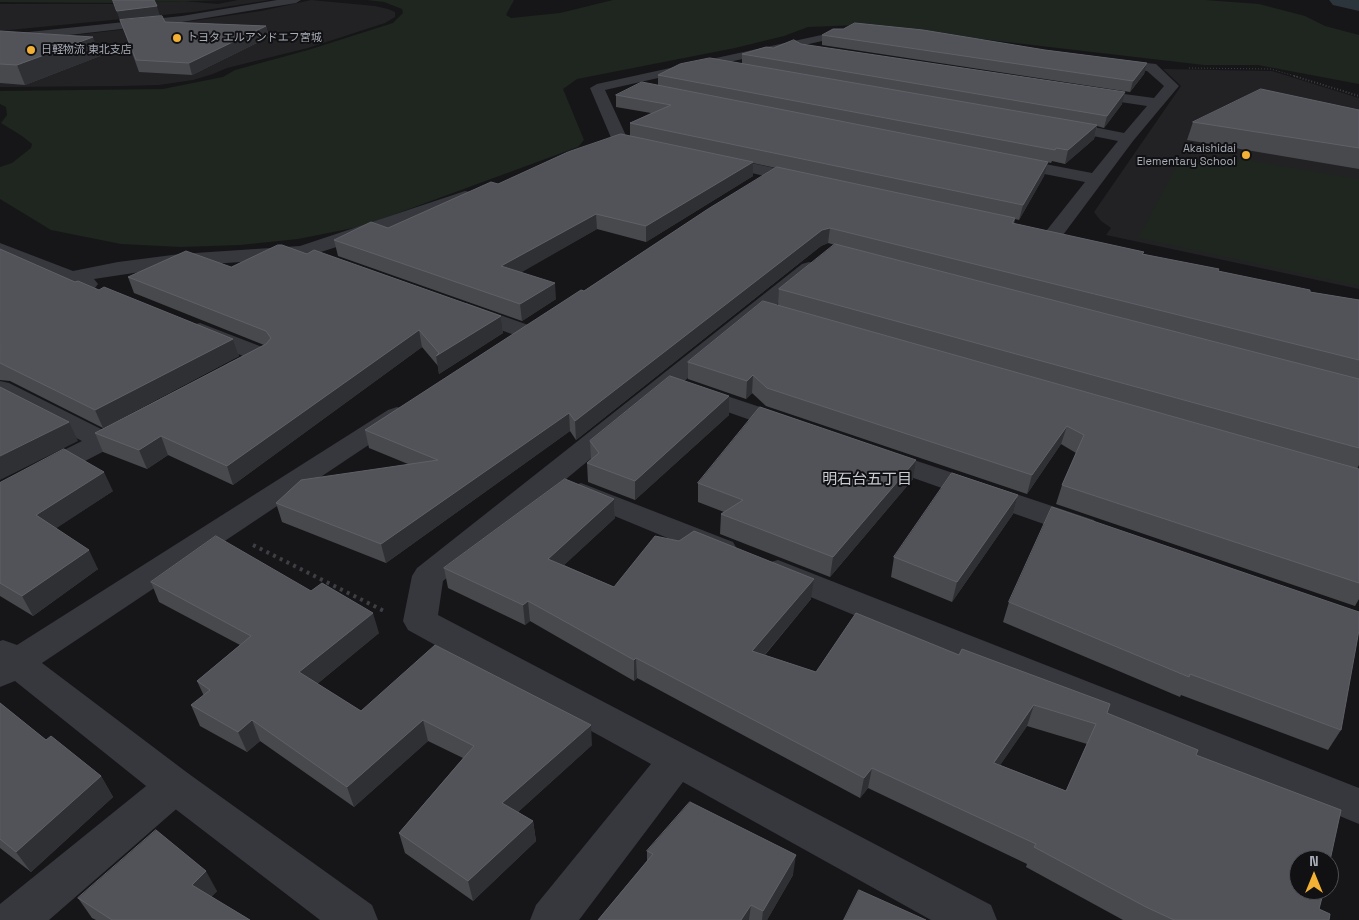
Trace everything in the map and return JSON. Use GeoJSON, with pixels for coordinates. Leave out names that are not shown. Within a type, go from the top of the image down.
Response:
{"type":"FeatureCollection","features":[{"type":"Feature","properties":{"kind":"street"},"geometry":{"type":"LineString","coordinates":[[0,39],[182,19],[296,0]]}},
{"type":"Feature","properties":{"kind":"street"},"geometry":{"type":"LineString","coordinates":[[620,140],[597,88],[789,46],[854,29],[874,31]]}},
{"type":"Feature","properties":{"kind":"street"},"geometry":{"type":"LineString","coordinates":[[789,46],[818,51]]}},
{"type":"Feature","properties":{"kind":"street"},"geometry":{"type":"LineString","coordinates":[[1052,235],[1128,138],[1172,86],[1151,67],[1092,61]]}},
{"type":"Feature","properties":{"kind":"street"},"geometry":{"type":"LineString","coordinates":[[704,64],[743,70]]}},
{"type":"Feature","properties":{"kind":"street"},"geometry":{"type":"LineString","coordinates":[[614,84],[653,92]]}},
{"type":"Feature","properties":{"kind":"street"},"geometry":{"type":"LineString","coordinates":[[1070,90],[1158,104]]}},
{"type":"Feature","properties":{"kind":"street"},"geometry":{"type":"LineString","coordinates":[[1041,122],[1128,138]]}},
{"type":"Feature","properties":{"kind":"street"},"geometry":{"type":"LineString","coordinates":[[601,146],[620,140],[639,144]]}},
{"type":"Feature","properties":{"kind":"street"},"geometry":{"type":"LineString","coordinates":[[697,156],[783,175],[740,193]]}},
{"type":"Feature","properties":{"kind":"street"},"geometry":{"type":"LineString","coordinates":[[990,158],[1096,179]]}},
{"type":"Feature","properties":{"kind":"street"},"geometry":{"type":"LineString","coordinates":[[72,277],[118,268],[180,260],[302,252],[386,225],[480,191]]}},
{"type":"Feature","properties":{"kind":"street"},"geometry":{"type":"LineString","coordinates":[[1033,231],[1071,240]]}},
{"type":"Feature","properties":{"kind":"street"},"geometry":{"type":"LineString","coordinates":[[0,249],[108,292]]}},
{"type":"Feature","properties":{"kind":"street"},"geometry":{"type":"LineString","coordinates":[[829,251],[772,312],[665,382],[550,479],[428,576],[420,621],[975,920]]}},
{"type":"Feature","properties":{"kind":"street"},"geometry":{"type":"LineString","coordinates":[[302,252],[330,262]]}},
{"type":"Feature","properties":{"kind":"street"},"geometry":{"type":"LineString","coordinates":[[452,305],[535,326],[501,348]]}},
{"type":"Feature","properties":{"kind":"street"},"geometry":{"type":"LineString","coordinates":[[180,322],[262,355],[220,378]]}},
{"type":"Feature","properties":{"kind":"street"},"geometry":{"type":"LineString","coordinates":[[665,382],[819,436]]}},
{"type":"Feature","properties":{"kind":"street"},"geometry":{"type":"LineString","coordinates":[[0,388],[104,441]]}},
{"type":"Feature","properties":{"kind":"street"},"geometry":{"type":"LineString","coordinates":[[356,920],[5,662],[418,402]]}},
{"type":"Feature","properties":{"kind":"street"},"geometry":{"type":"LineString","coordinates":[[0,494],[153,414]]}},
{"type":"Feature","properties":{"kind":"street"},"geometry":{"type":"LineString","coordinates":[[855,449],[1107,535]]}},
{"type":"Feature","properties":{"kind":"street"},"geometry":{"type":"LineString","coordinates":[[550,479],[1359,806]]}},
{"type":"Feature","properties":{"kind":"street"},"geometry":{"type":"LineString","coordinates":[[552,920],[678,760]]}},
{"type":"Feature","properties":{"kind":"street"},"geometry":{"type":"LineString","coordinates":[[15,920],[174,786]]}},
{"type":"Feature","properties":{"kind":"path"},"geometry":{"type":"LineString","coordinates":[[1190,68],[1271,69],[1359,96]]}},
{"type":"Feature","properties":{"kind":"path"},"geometry":{"type":"LineString","coordinates":[[250,543],[380,611],[420,621]]}},
{"type":"Feature","properties":{"kind":"shaded area"},"geometry":{"type":"Polygon","coordinates":[[[0,0],[228,0],[115,3],[0,2],[0,0]]]}},
{"type":"Feature","properties":{"kind":"shaded area"},"geometry":{"type":"Polygon","coordinates":[[[238,0],[270,0],[193,12],[0,31],[0,4],[115,4],[184,1],[218,4],[238,0]]]}},
{"type":"Feature","properties":{"kind":"shaded area"},"geometry":{"type":"Polygon","coordinates":[[[311,0],[375,6],[395,12],[395,17],[385,23],[308,48],[227,68],[193,80],[159,85],[0,87],[0,44],[178,23],[261,11],[311,0]]]}},
{"type":"Feature","properties":{"kind":"shaded area"},"geometry":{"type":"Polygon","coordinates":[[[367,0],[514,0],[506,15],[511,18],[560,13],[613,0],[1205,0],[1259,4],[1305,16],[1325,26],[1359,35],[1359,84],[1258,65],[1204,65],[860,25],[808,27],[784,36],[735,48],[577,79],[563,89],[584,140],[578,147],[363,226],[298,239],[240,245],[181,247],[121,244],[51,230],[0,199],[0,167],[12,163],[31,148],[32,144],[1,123],[7,115],[6,107],[0,104],[0,91],[163,89],[223,77],[235,70],[308,50],[393,23],[403,13],[402,9],[384,2],[367,0]]]}},
{"type":"Feature","properties":{"kind":"shaded area","name":"Akaishidai Elementary School"},"geometry":{"type":"Polygon","coordinates":[[[1163,69],[1272,71],[1359,98],[1359,289],[1106,235],[1111,228],[1101,221],[1094,212],[1181,86],[1163,69]]]}},
{"type":"Feature","properties":{"kind":"shaded area"},"geometry":{"type":"Polygon","coordinates":[[[1223,156],[1359,179],[1359,286],[1138,238],[1180,160],[1216,167],[1223,156]]]}},
{"type":"Feature","properties":{"kind":"building"},"geometry":{"type":"Polygon","coordinates":[[[113,0],[154,0],[157,6],[117,11],[113,0]]]}},
{"type":"Feature","properties":{"kind":"building"},"geometry":{"type":"Polygon","coordinates":[[[162,16],[165,22],[266,26],[189,63],[136,60],[120,20],[162,16]]]}},
{"type":"Feature","properties":{"kind":"building"},"geometry":{"type":"Polygon","coordinates":[[[855,23],[923,30],[1045,50],[1147,63],[1133,81],[822,35],[833,29],[843,29],[855,23]]]}},
{"type":"Feature","properties":{"kind":"building"},"geometry":{"type":"Polygon","coordinates":[[[0,31],[93,37],[17,65],[0,64],[0,31]]]}},
{"type":"Feature","properties":{"kind":"building"},"geometry":{"type":"Polygon","coordinates":[[[794,40],[801,44],[1125,92],[1107,116],[742,54],[766,47],[773,48],[794,40]]]}},
{"type":"Feature","properties":{"kind":"building"},"geometry":{"type":"Polygon","coordinates":[[[710,58],[1097,125],[1068,150],[1056,148],[1055,150],[658,75],[680,64],[710,58]]]}},
{"type":"Feature","properties":{"kind":"building"},"geometry":{"type":"Polygon","coordinates":[[[642,82],[1048,162],[1023,205],[630,123],[671,105],[616,95],[642,82]]]}},
{"type":"Feature","properties":{"kind":"building"},"geometry":{"type":"Polygon","coordinates":[[[1261,89],[1359,110],[1359,148],[1193,122],[1261,89]]]}},
{"type":"Feature","properties":{"kind":"building"},"geometry":{"type":"Polygon","coordinates":[[[621,134],[753,162],[646,226],[596,214],[501,266],[555,283],[520,304],[334,240],[371,222],[388,228],[491,182],[498,184],[568,152],[621,134]]]}},
{"type":"Feature","properties":{"kind":"building"},"geometry":{"type":"Polygon","coordinates":[[[777,167],[1015,218],[1012,223],[1144,252],[1142,254],[1219,269],[1218,271],[1310,290],[1310,292],[1359,300],[1359,360],[830,228],[822,230],[575,421],[569,413],[381,544],[276,503],[301,480],[438,460],[365,430],[581,290],[584,291],[708,209],[777,167]]]}},
{"type":"Feature","properties":{"kind":"building"},"geometry":{"type":"Polygon","coordinates":[[[835,244],[1359,379],[1359,448],[779,289],[835,244]]]}},
{"type":"Feature","properties":{"kind":"building"},"geometry":{"type":"Polygon","coordinates":[[[278,245],[307,254],[314,250],[501,316],[436,356],[439,353],[419,330],[227,466],[161,436],[139,450],[95,433],[266,344],[271,338],[266,331],[128,277],[186,251],[231,267],[278,245]]]}},
{"type":"Feature","properties":{"kind":"building"},"geometry":{"type":"Polygon","coordinates":[[[0,249],[75,282],[78,281],[99,290],[104,287],[233,339],[95,410],[0,363],[0,249]]]}},
{"type":"Feature","properties":{"kind":"building"},"geometry":{"type":"Polygon","coordinates":[[[763,301],[1359,469],[1359,583],[1062,485],[1084,435],[1067,426],[1032,475],[767,388],[753,375],[747,381],[688,362],[763,301]]]}},
{"type":"Feature","properties":{"kind":"building"},"geometry":{"type":"Polygon","coordinates":[[[670,376],[729,396],[635,481],[587,463],[599,453],[590,441],[670,376]]]}},
{"type":"Feature","properties":{"kind":"building"},"geometry":{"type":"Polygon","coordinates":[[[0,387],[69,422],[0,456],[0,387]]]}},
{"type":"Feature","properties":{"kind":"building"},"geometry":{"type":"Polygon","coordinates":[[[760,407],[916,460],[833,557],[721,514],[743,500],[698,483],[760,407]]]}},
{"type":"Feature","properties":{"kind":"building"},"geometry":{"type":"Polygon","coordinates":[[[64,449],[104,472],[36,515],[89,550],[22,596],[0,583],[0,483],[64,449]]]}},
{"type":"Feature","properties":{"kind":"building"},"geometry":{"type":"Polygon","coordinates":[[[952,473],[1018,495],[957,582],[894,557],[952,473]]]}},
{"type":"Feature","properties":{"kind":"building"},"geometry":{"type":"Polygon","coordinates":[[[565,479],[614,499],[548,559],[614,587],[655,536],[679,541],[694,531],[814,579],[752,651],[816,672],[856,613],[959,655],[962,649],[1110,704],[1107,713],[1198,750],[1196,755],[1341,810],[1332,850],[1289,850],[1289,900],[1321,900],[1319,909],[1330,914],[1329,920],[1174,920],[1034,847],[1036,844],[872,768],[864,778],[636,658],[634,660],[528,601],[523,605],[444,568],[565,479]],[[1034,705],[994,763],[1066,791],[1096,724],[1034,705]]]}},
{"type":"Feature","properties":{"kind":"building"},"geometry":{"type":"Polygon","coordinates":[[[1052,507],[1359,612],[1359,630],[1341,730],[1190,674],[1189,677],[1009,602],[1052,507]]]}},
{"type":"Feature","properties":{"kind":"building"},"geometry":{"type":"Polygon","coordinates":[[[216,536],[311,591],[322,583],[373,613],[299,672],[361,711],[435,645],[591,725],[502,803],[533,821],[468,881],[399,833],[474,746],[423,720],[347,787],[252,720],[238,732],[191,705],[210,690],[197,681],[251,636],[151,582],[216,536]]]}},
{"type":"Feature","properties":{"kind":"building"},"geometry":{"type":"Polygon","coordinates":[[[0,703],[46,740],[51,736],[101,776],[16,852],[0,839],[0,703]]]}},
{"type":"Feature","properties":{"kind":"building"},"geometry":{"type":"Polygon","coordinates":[[[690,802],[796,855],[763,911],[751,905],[741,920],[598,920],[653,854],[647,851],[690,802]]]}},
{"type":"Feature","properties":{"kind":"building"},"geometry":{"type":"Polygon","coordinates":[[[156,830],[206,871],[192,885],[250,920],[112,920],[78,898],[156,830]]]}},
{"type":"Feature","properties":{"kind":"building"},"geometry":{"type":"Polygon","coordinates":[[[859,890],[926,920],[844,920],[859,890]]]}},
{"type":"Feature","properties":{"kind":"waterway"},"geometry":{"type":"LineString","coordinates":[[1342,0],[1359,3]]}},
{"type":"Feature","properties":{"kind":"place","name":"トヨタ エルアンドエフ宮城"},"geometry":{"type":"Point","coordinates":[177,38]}},
{"type":"Feature","properties":{"kind":"place","name":"日軽物流 東北支店"},"geometry":{"type":"Point","coordinates":[31,50]}},
{"type":"Feature","properties":{"kind":"place","name":"Akaishidai Elementary School"},"geometry":{"type":"Point","coordinates":[1246,155]}},
{"type":"Feature","properties":{"kind":"district","name":"明石台五丁目"},"geometry":{"type":"Point","coordinates":[867,480]}}]}
